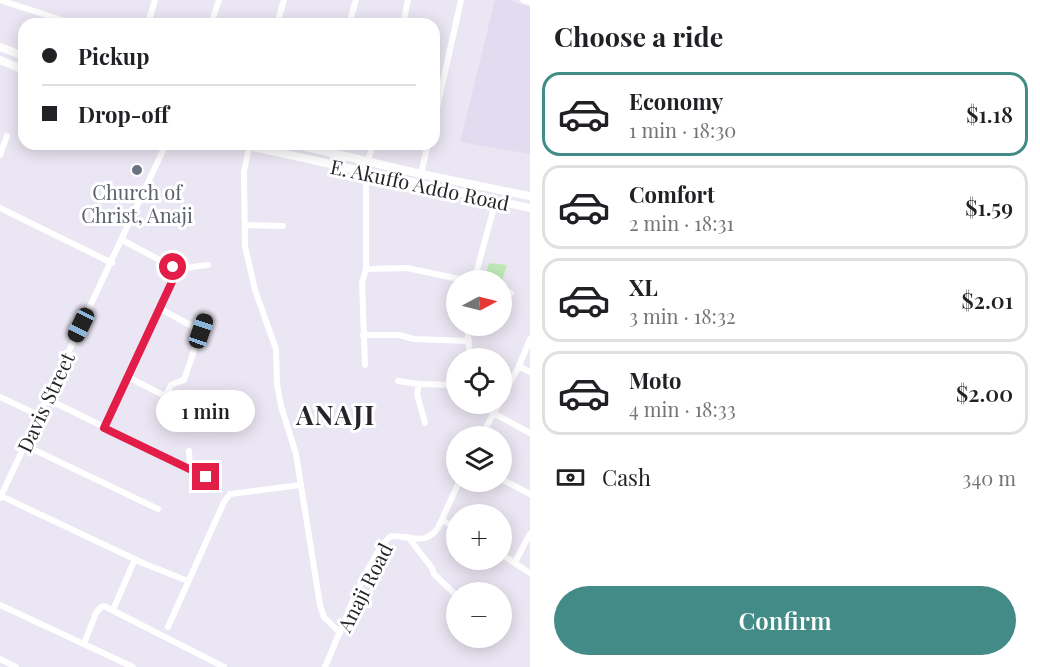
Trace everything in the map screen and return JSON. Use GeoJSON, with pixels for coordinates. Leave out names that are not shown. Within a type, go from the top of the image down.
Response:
{"type":"FeatureCollection","features":[{"type":"Feature","properties":{"kind":"main road"},"geometry":{"type":"LineString","coordinates":[[0,47],[18,54]]}},
{"type":"Feature","properties":{"kind":"main road"},"geometry":{"type":"LineString","coordinates":[[0,60],[18,68]]}},
{"type":"Feature","properties":{"kind":"main road","name":"E. Akuffo Addo Road"},"geometry":{"type":"LineString","coordinates":[[266,150],[530,208]]}},
{"type":"Feature","properties":{"kind":"main road","name":"E. Akuffo Addo Road"},"geometry":{"type":"LineString","coordinates":[[320,150],[421,174],[530,196]]}},
{"type":"Feature","properties":{"kind":"street"},"geometry":{"type":"LineString","coordinates":[[0,0],[56,18]]}},
{"type":"Feature","properties":{"kind":"street"},"geometry":{"type":"LineString","coordinates":[[150,18],[155,0]]}},
{"type":"Feature","properties":{"kind":"street"},"geometry":{"type":"LineString","coordinates":[[213,18],[219,0]]}},
{"type":"Feature","properties":{"kind":"street"},"geometry":{"type":"LineString","coordinates":[[279,18],[284,0]]}},
{"type":"Feature","properties":{"kind":"street"},"geometry":{"type":"LineString","coordinates":[[351,18],[356,0]]}},
{"type":"Feature","properties":{"kind":"street"},"geometry":{"type":"LineString","coordinates":[[404,18],[408,0]]}},
{"type":"Feature","properties":{"kind":"street"},"geometry":{"type":"LineString","coordinates":[[440,94],[461,0]]}},
{"type":"Feature","properties":{"kind":"street"},"geometry":{"type":"LineString","coordinates":[[523,0],[530,2]]}},
{"type":"Feature","properties":{"kind":"street"},"geometry":{"type":"LineString","coordinates":[[0,155],[7,136]]}},
{"type":"Feature","properties":{"kind":"street","name":"Davis Street"},"geometry":{"type":"LineString","coordinates":[[1,497],[45,398],[112,263],[163,150]]}},
{"type":"Feature","properties":{"kind":"street"},"geometry":{"type":"LineString","coordinates":[[244,150],[245,246],[255,290],[276,349],[277,384],[281,406],[291,433],[320,605],[330,626],[340,633]]}},
{"type":"Feature","properties":{"kind":"street"},"geometry":{"type":"LineString","coordinates":[[368,161],[371,150]]}},
{"type":"Feature","properties":{"kind":"street"},"geometry":{"type":"LineString","coordinates":[[421,174],[427,150]]}},
{"type":"Feature","properties":{"kind":"street"},"geometry":{"type":"LineString","coordinates":[[365,365],[362,283],[366,269],[367,228],[364,181],[366,173]]}},
{"type":"Feature","properties":{"kind":"street"},"geometry":{"type":"LineString","coordinates":[[477,270],[496,200]]}},
{"type":"Feature","properties":{"kind":"street"},"geometry":{"type":"LineString","coordinates":[[0,208],[112,263]]}},
{"type":"Feature","properties":{"kind":"street"},"geometry":{"type":"LineString","coordinates":[[244,225],[283,226]]}},
{"type":"Feature","properties":{"kind":"street"},"geometry":{"type":"LineString","coordinates":[[122,240],[177,271]]}},
{"type":"Feature","properties":{"kind":"street"},"geometry":{"type":"LineString","coordinates":[[104,428],[177,271],[182,268],[208,265]]}},
{"type":"Feature","properties":{"kind":"street"},"geometry":{"type":"LineString","coordinates":[[366,269],[407,268],[446,276]]}},
{"type":"Feature","properties":{"kind":"street"},"geometry":{"type":"LineString","coordinates":[[159,308],[201,331]]}},
{"type":"Feature","properties":{"kind":"street"},"geometry":{"type":"LineString","coordinates":[[128,377],[163,395],[171,386],[184,380],[206,315]]}},
{"type":"Feature","properties":{"kind":"street"},"geometry":{"type":"LineString","coordinates":[[363,335],[399,334],[414,339],[469,341]]}},
{"type":"Feature","properties":{"kind":"street"},"geometry":{"type":"LineString","coordinates":[[469,336],[469,348]]}},
{"type":"Feature","properties":{"kind":"street"},"geometry":{"type":"LineString","coordinates":[[512,379],[530,339]]}},
{"type":"Feature","properties":{"kind":"street"},"geometry":{"type":"LineString","coordinates":[[519,366],[530,372]]}},
{"type":"Feature","properties":{"kind":"street"},"geometry":{"type":"LineString","coordinates":[[398,381],[446,385]]}},
{"type":"Feature","properties":{"kind":"street"},"geometry":{"type":"LineString","coordinates":[[419,384],[417,394],[425,423]]}},
{"type":"Feature","properties":{"kind":"street"},"geometry":{"type":"LineString","coordinates":[[0,397],[38,415]]}},
{"type":"Feature","properties":{"kind":"street"},"geometry":{"type":"LineString","coordinates":[[45,398],[206,477]]}},
{"type":"Feature","properties":{"kind":"street"},"geometry":{"type":"LineString","coordinates":[[495,414],[530,433]]}},
{"type":"Feature","properties":{"kind":"street"},"geometry":{"type":"LineString","coordinates":[[24,445],[158,509]]}},
{"type":"Feature","properties":{"kind":"street"},"geometry":{"type":"LineString","coordinates":[[189,451],[190,468]]}},
{"type":"Feature","properties":{"kind":"street"},"geometry":{"type":"LineString","coordinates":[[512,484],[530,494]]}},
{"type":"Feature","properties":{"kind":"street"},"geometry":{"type":"LineString","coordinates":[[168,627],[224,502],[230,494],[300,485]]}},
{"type":"Feature","properties":{"kind":"street","name":"Anaji Road"},"geometry":{"type":"LineString","coordinates":[[325,667],[362,582],[381,547],[391,536],[427,539],[434,535],[455,492]]}},
{"type":"Feature","properties":{"kind":"street"},"geometry":{"type":"LineString","coordinates":[[1,497],[188,581]]}},
{"type":"Feature","properties":{"kind":"street"},"geometry":{"type":"LineString","coordinates":[[442,520],[446,522]]}},
{"type":"Feature","properties":{"kind":"street"},"geometry":{"type":"LineString","coordinates":[[515,562],[530,534]]}},
{"type":"Feature","properties":{"kind":"street"},"geometry":{"type":"LineString","coordinates":[[408,536],[434,574],[446,585]]}},
{"type":"Feature","properties":{"kind":"street"},"geometry":{"type":"LineString","coordinates":[[112,610],[135,559]]}},
{"type":"Feature","properties":{"kind":"street"},"geometry":{"type":"LineString","coordinates":[[512,560],[530,573]]}},
{"type":"Feature","properties":{"kind":"street"},"geometry":{"type":"LineString","coordinates":[[0,605],[133,667]]}},
{"type":"Feature","properties":{"kind":"street"},"geometry":{"type":"LineString","coordinates":[[84,644],[101,606],[224,667]]}},
{"type":"Feature","properties":{"kind":"street"},"geometry":{"type":"LineString","coordinates":[[0,660],[16,667]]}},
{"type":"Feature","properties":{"kind":"shaded area"},"geometry":{"type":"Polygon","coordinates":[[[495,0],[508,0],[530,7],[530,154],[460,142],[495,0]]]}},
{"type":"Feature","properties":{"kind":"green space"},"geometry":{"type":"Polygon","coordinates":[[[489,263],[507,265],[505,270],[487,270],[489,263]]]}},
{"type":"Feature","properties":{"kind":"place","name":"Church of Christ, Anaji"},"geometry":{"type":"Point","coordinates":[137,170]}},
{"type":"Feature","properties":{"kind":"district","name":"ANAJI"},"geometry":{"type":"Point","coordinates":[336,414]}},
{"type":"Feature","properties":{"kind":"route"},"geometry":{"type":"LineString","coordinates":[[173,267],[177,271],[104,428],[206,477]]}}]}
